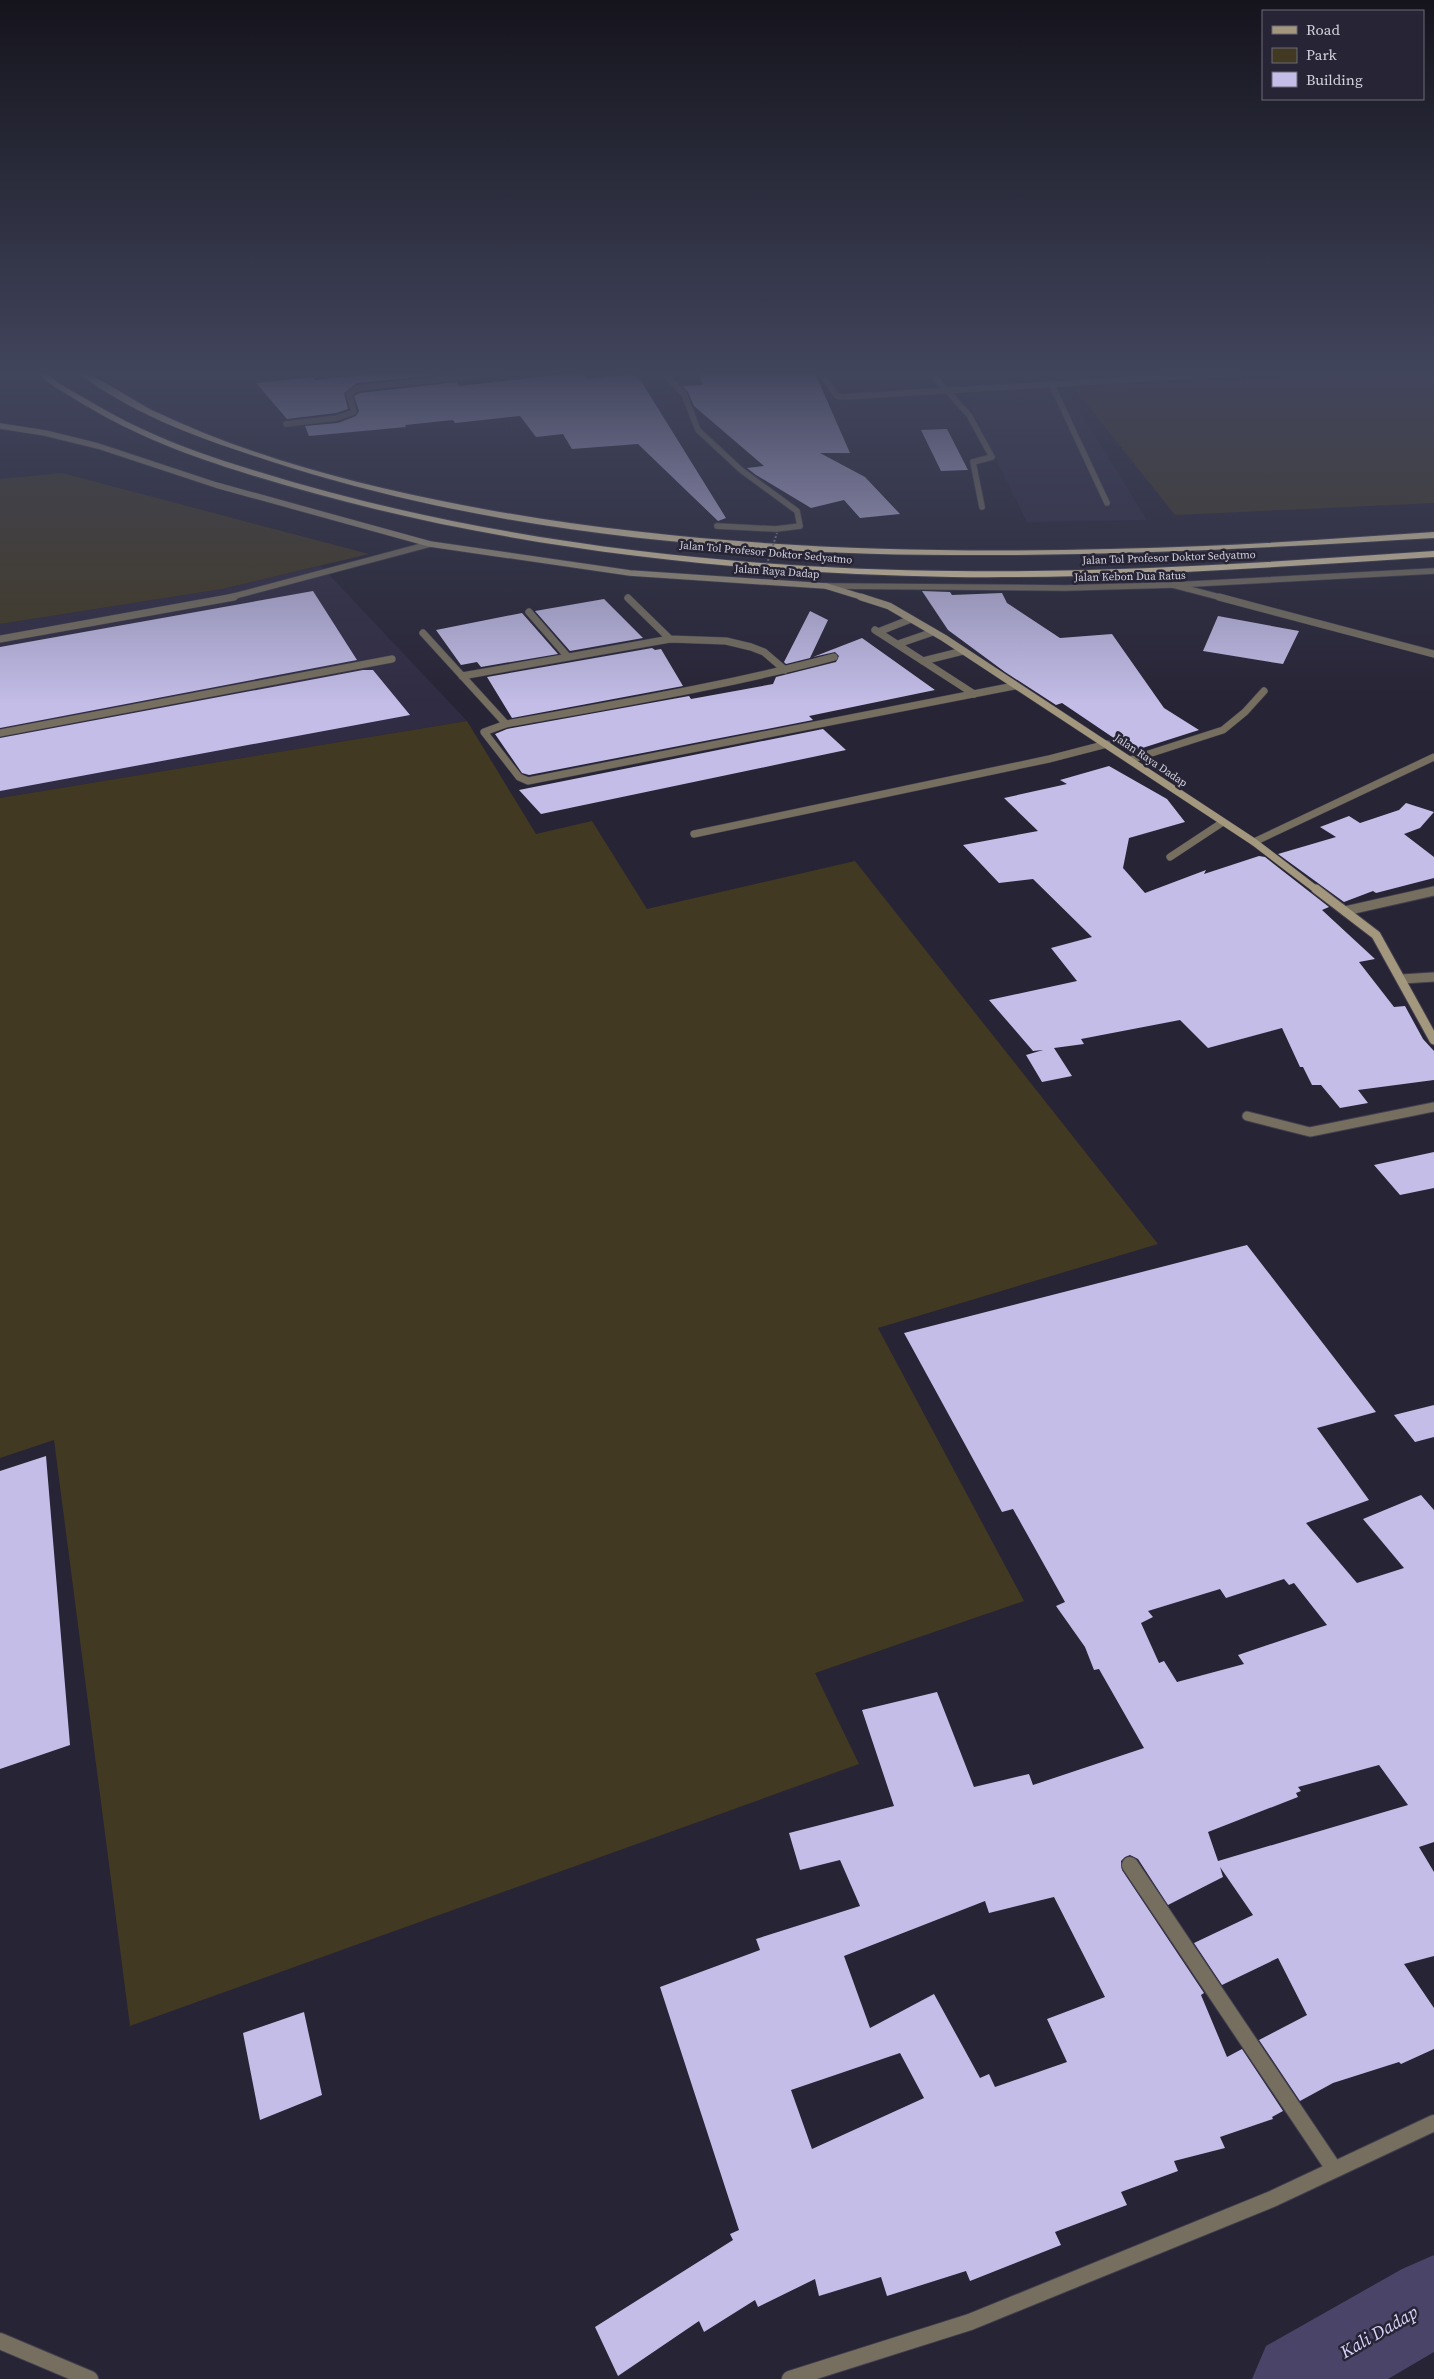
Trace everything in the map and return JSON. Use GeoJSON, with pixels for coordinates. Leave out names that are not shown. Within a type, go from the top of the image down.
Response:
{"type":"FeatureCollection","features":[{"type":"Feature","properties":{"kind":"highway","name":"Jalan Tol Profesor Doktor Sedyatmo"},"geometry":{"type":"LineString","coordinates":[[281,482],[312,492],[428,520],[572,544],[740,563],[849,570],[1018,574],[1191,569],[1434,554]]}},
{"type":"Feature","properties":{"kind":"highway","name":"Jalan Tol Profesor Doktor Sedyatmo"},"geometry":{"type":"LineString","coordinates":[[345,482],[446,506],[584,528],[734,544],[841,551],[1001,554],[1174,550],[1434,535]]}},
{"type":"Feature","properties":{"kind":"main road","name":"Jalan Raya Dadap"},"geometry":{"type":"LineString","coordinates":[[207,482],[430,544],[630,572],[826,586],[889,606],[911,618],[1014,686],[1107,744],[1254,842],[1376,935],[1434,1040]]}},
{"type":"Feature","properties":{"kind":"street"},"geometry":{"type":"LineString","coordinates":[[717,526],[776,529],[800,526],[797,511],[757,482]]}},
{"type":"Feature","properties":{"kind":"street"},"geometry":{"type":"LineString","coordinates":[[978,482],[982,507]]}},
{"type":"Feature","properties":{"kind":"street"},"geometry":{"type":"LineString","coordinates":[[1097,482],[1107,503]]}},
{"type":"Feature","properties":{"kind":"street"},"geometry":{"type":"LineString","coordinates":[[0,639],[234,596],[430,544]]}},
{"type":"Feature","properties":{"kind":"street","name":"Jalan Kebon Dua Ratus"},"geometry":{"type":"LineString","coordinates":[[826,586],[1064,588],[1173,585],[1434,571]]}},
{"type":"Feature","properties":{"kind":"street"},"geometry":{"type":"LineString","coordinates":[[1173,585],[1434,654]]}},
{"type":"Feature","properties":{"kind":"street"},"geometry":{"type":"LineString","coordinates":[[628,598],[670,639]]}},
{"type":"Feature","properties":{"kind":"street"},"geometry":{"type":"LineString","coordinates":[[529,612],[568,657]]}},
{"type":"Feature","properties":{"kind":"street"},"geometry":{"type":"LineString","coordinates":[[911,618],[876,631],[974,694]]}},
{"type":"Feature","properties":{"kind":"street"},"geometry":{"type":"LineString","coordinates":[[898,644],[933,632]]}},
{"type":"Feature","properties":{"kind":"street"},"geometry":{"type":"LineString","coordinates":[[423,633],[506,724]]}},
{"type":"Feature","properties":{"kind":"street"},"geometry":{"type":"LineString","coordinates":[[462,676],[670,639],[726,641],[751,647],[764,652],[785,670]]}},
{"type":"Feature","properties":{"kind":"street"},"geometry":{"type":"LineString","coordinates":[[923,661],[963,651]]}},
{"type":"Feature","properties":{"kind":"street"},"geometry":{"type":"LineString","coordinates":[[834,657],[785,670],[506,724],[489,728],[484,732],[519,777],[528,781],[1014,686]]}},
{"type":"Feature","properties":{"kind":"street"},"geometry":{"type":"LineString","coordinates":[[0,733],[392,659]]}},
{"type":"Feature","properties":{"kind":"street"},"geometry":{"type":"LineString","coordinates":[[1130,760],[1223,730],[1245,712],[1264,691]]}},
{"type":"Feature","properties":{"kind":"street"},"geometry":{"type":"LineString","coordinates":[[694,834],[1039,762],[1107,744]]}},
{"type":"Feature","properties":{"kind":"street"},"geometry":{"type":"LineString","coordinates":[[1254,842],[1434,757]]}},
{"type":"Feature","properties":{"kind":"street"},"geometry":{"type":"LineString","coordinates":[[1170,856],[1223,822]]}},
{"type":"Feature","properties":{"kind":"street"},"geometry":{"type":"LineString","coordinates":[[1345,911],[1434,891]]}},
{"type":"Feature","properties":{"kind":"street"},"geometry":{"type":"LineString","coordinates":[[1402,979],[1434,977]]}},
{"type":"Feature","properties":{"kind":"street"},"geometry":{"type":"LineString","coordinates":[[1247,1116],[1310,1132],[1434,1107]]}},
{"type":"Feature","properties":{"kind":"street"},"geometry":{"type":"LineString","coordinates":[[1130,1866],[1334,2169]]}},
{"type":"Feature","properties":{"kind":"street"},"geometry":{"type":"LineString","coordinates":[[790,2379],[970,2322],[1272,2199],[1434,2123]]}},
{"type":"Feature","properties":{"kind":"street"},"geometry":{"type":"LineString","coordinates":[[0,2341],[90,2379]]}},
{"type":"Feature","properties":{"kind":"path"},"geometry":{"type":"LineString","coordinates":[[763,576],[777,533]]}},
{"type":"Feature","properties":{"kind":"shaded area"},"geometry":{"type":"Polygon","coordinates":[[[1007,482],[1124,482],[1147,520],[1027,522],[1007,482]]]}},
{"type":"Feature","properties":{"kind":"shaded area"},"geometry":{"type":"Polygon","coordinates":[[[321,566],[467,721],[0,798],[0,624],[222,589],[321,566]]]}},
{"type":"Feature","properties":{"kind":"green space"},"geometry":{"type":"Polygon","coordinates":[[[0,482],[96,482],[369,554],[222,589],[0,624],[0,482]]]}},
{"type":"Feature","properties":{"kind":"green space"},"geometry":{"type":"Polygon","coordinates":[[[1149,482],[1434,482],[1434,503],[1175,515],[1149,482]]]}},
{"type":"Feature","properties":{"kind":"green space"},"geometry":{"type":"Polygon","coordinates":[[[467,721],[536,834],[592,821],[647,909],[855,861],[1158,1244],[878,1328],[1024,1601],[815,1673],[859,1764],[130,2026],[54,1440],[0,1458],[0,798],[467,721]]]}},
{"type":"Feature","properties":{"kind":"building"},"geometry":{"type":"Polygon","coordinates":[[[678,482],[704,482],[726,518],[718,521],[678,482]]]}},
{"type":"Feature","properties":{"kind":"building"},"geometry":{"type":"Polygon","coordinates":[[[768,482],[870,482],[900,514],[860,518],[844,500],[811,508],[768,482]]]}},
{"type":"Feature","properties":{"kind":"building"},"geometry":{"type":"Polygon","coordinates":[[[313,591],[357,660],[0,728],[0,647],[313,591]]]}},
{"type":"Feature","properties":{"kind":"building"},"geometry":{"type":"Polygon","coordinates":[[[922,591],[950,592],[952,595],[1002,593],[1007,603],[1060,638],[1112,634],[1164,708],[1199,730],[1133,751],[1062,703],[1056,705],[1005,672],[948,630],[922,591]]]}},
{"type":"Feature","properties":{"kind":"building"},"geometry":{"type":"Polygon","coordinates":[[[604,599],[643,638],[570,651],[535,611],[604,599]]]}},
{"type":"Feature","properties":{"kind":"building"},"geometry":{"type":"Polygon","coordinates":[[[810,611],[828,620],[810,658],[786,664],[784,662],[810,611]]]}},
{"type":"Feature","properties":{"kind":"building"},"geometry":{"type":"Polygon","coordinates":[[[522,613],[558,654],[481,667],[477,662],[461,665],[436,630],[522,613]]]}},
{"type":"Feature","properties":{"kind":"building"},"geometry":{"type":"Polygon","coordinates":[[[1218,616],[1299,631],[1283,664],[1203,651],[1218,616]]]}},
{"type":"Feature","properties":{"kind":"building"},"geometry":{"type":"Polygon","coordinates":[[[862,638],[935,690],[809,716],[813,720],[529,775],[522,773],[495,734],[507,729],[689,696],[691,699],[773,684],[776,677],[836,662],[839,656],[835,652],[813,657],[862,638]]]}},
{"type":"Feature","properties":{"kind":"building"},"geometry":{"type":"Polygon","coordinates":[[[652,648],[655,650],[661,649],[683,686],[512,718],[487,677],[652,648]]]}},
{"type":"Feature","properties":{"kind":"building"},"geometry":{"type":"Polygon","coordinates":[[[363,670],[373,670],[410,715],[0,791],[0,738],[363,670]]]}},
{"type":"Feature","properties":{"kind":"building"},"geometry":{"type":"Polygon","coordinates":[[[823,729],[846,750],[541,814],[519,790],[823,729]]]}},
{"type":"Feature","properties":{"kind":"building"},"geometry":{"type":"Polygon","coordinates":[[[1109,766],[1167,799],[1185,822],[1129,838],[1123,868],[1145,893],[1206,870],[1204,874],[1259,856],[1265,857],[1329,907],[1322,910],[1375,959],[1359,962],[1394,1007],[1405,1006],[1423,1039],[1434,1051],[1434,1080],[1358,1090],[1368,1103],[1340,1108],[1321,1085],[1312,1085],[1303,1067],[1300,1067],[1282,1028],[1208,1048],[1180,1020],[1081,1039],[1084,1044],[1054,1048],[1072,1076],[1042,1082],[1026,1055],[1043,1050],[1033,1051],[989,1000],[1077,981],[1051,948],[1092,937],[1033,879],[999,883],[963,845],[1038,831],[1004,798],[1067,784],[1060,780],[1109,766]]]}},
{"type":"Feature","properties":{"kind":"building"},"geometry":{"type":"Polygon","coordinates":[[[1406,803],[1434,812],[1420,828],[1404,834],[1434,857],[1434,878],[1376,893],[1373,891],[1344,902],[1278,854],[1336,837],[1320,827],[1349,816],[1360,823],[1399,810],[1406,803]]]}},
{"type":"Feature","properties":{"kind":"building"},"geometry":{"type":"Polygon","coordinates":[[[1434,1152],[1434,1188],[1400,1195],[1374,1165],[1434,1152]]]}},
{"type":"Feature","properties":{"kind":"building"},"geometry":{"type":"Polygon","coordinates":[[[1247,1245],[1376,1412],[1317,1428],[1369,1500],[1306,1523],[1357,1583],[1404,1568],[1363,1519],[1421,1495],[1434,1510],[1434,1842],[1419,1847],[1434,1872],[1434,1956],[1404,1964],[1434,2008],[1434,2049],[1401,2064],[1399,2062],[1333,2083],[1300,2101],[1259,2040],[1307,2015],[1278,1958],[1222,1985],[1194,1943],[1253,1915],[1220,1867],[1223,1877],[1168,1905],[1138,1859],[1130,1855],[1125,1857],[1121,1861],[1122,1870],[1204,1993],[1201,1995],[1227,2057],[1242,2049],[1283,2111],[1272,2117],[1273,2119],[1220,2137],[1225,2148],[1174,2161],[1178,2171],[1121,2192],[1127,2205],[1055,2232],[1061,2245],[970,2281],[966,2271],[887,2296],[881,2277],[819,2296],[815,2279],[758,2307],[755,2300],[704,2332],[699,2321],[618,2376],[595,2327],[733,2240],[730,2234],[739,2230],[660,1987],[760,1950],[756,1939],[860,1906],[840,1860],[800,1870],[789,1833],[894,1806],[862,1710],[937,1692],[974,1787],[1029,1774],[1033,1785],[1144,1748],[1099,1669],[1094,1670],[1085,1647],[1056,1606],[1065,1602],[1013,1509],[1002,1512],[904,1333],[1247,1245]],[[1284,1579],[1226,1598],[1220,1589],[1148,1611],[1153,1617],[1141,1623],[1159,1663],[1164,1661],[1177,1682],[1244,1664],[1238,1655],[1327,1625],[1294,1583],[1289,1585],[1284,1579]],[[1379,1765],[1298,1787],[1301,1791],[1296,1793],[1298,1797],[1208,1832],[1218,1861],[1408,1805],[1379,1765]],[[1054,1897],[989,1913],[985,1901],[844,1956],[870,2028],[934,1994],[980,2078],[989,2074],[995,2087],[1067,2062],[1047,2019],[1105,1997],[1054,1897]],[[900,2053],[791,2090],[812,2149],[924,2098],[900,2053]]]}},
{"type":"Feature","properties":{"kind":"building"},"geometry":{"type":"Polygon","coordinates":[[[1434,1405],[1434,1437],[1415,1442],[1394,1415],[1434,1405]]]}},
{"type":"Feature","properties":{"kind":"building"},"geometry":{"type":"Polygon","coordinates":[[[46,1456],[70,1745],[0,1769],[0,1471],[46,1456]]]}},
{"type":"Feature","properties":{"kind":"building"},"geometry":{"type":"Polygon","coordinates":[[[304,2012],[322,2095],[260,2120],[243,2033],[304,2012]]]}},
{"type":"Feature","properties":{"kind":"waterway","name":"Kali Dadap"},"geometry":{"type":"LineString","coordinates":[[1299,2379],[1434,2301]]}}]}
